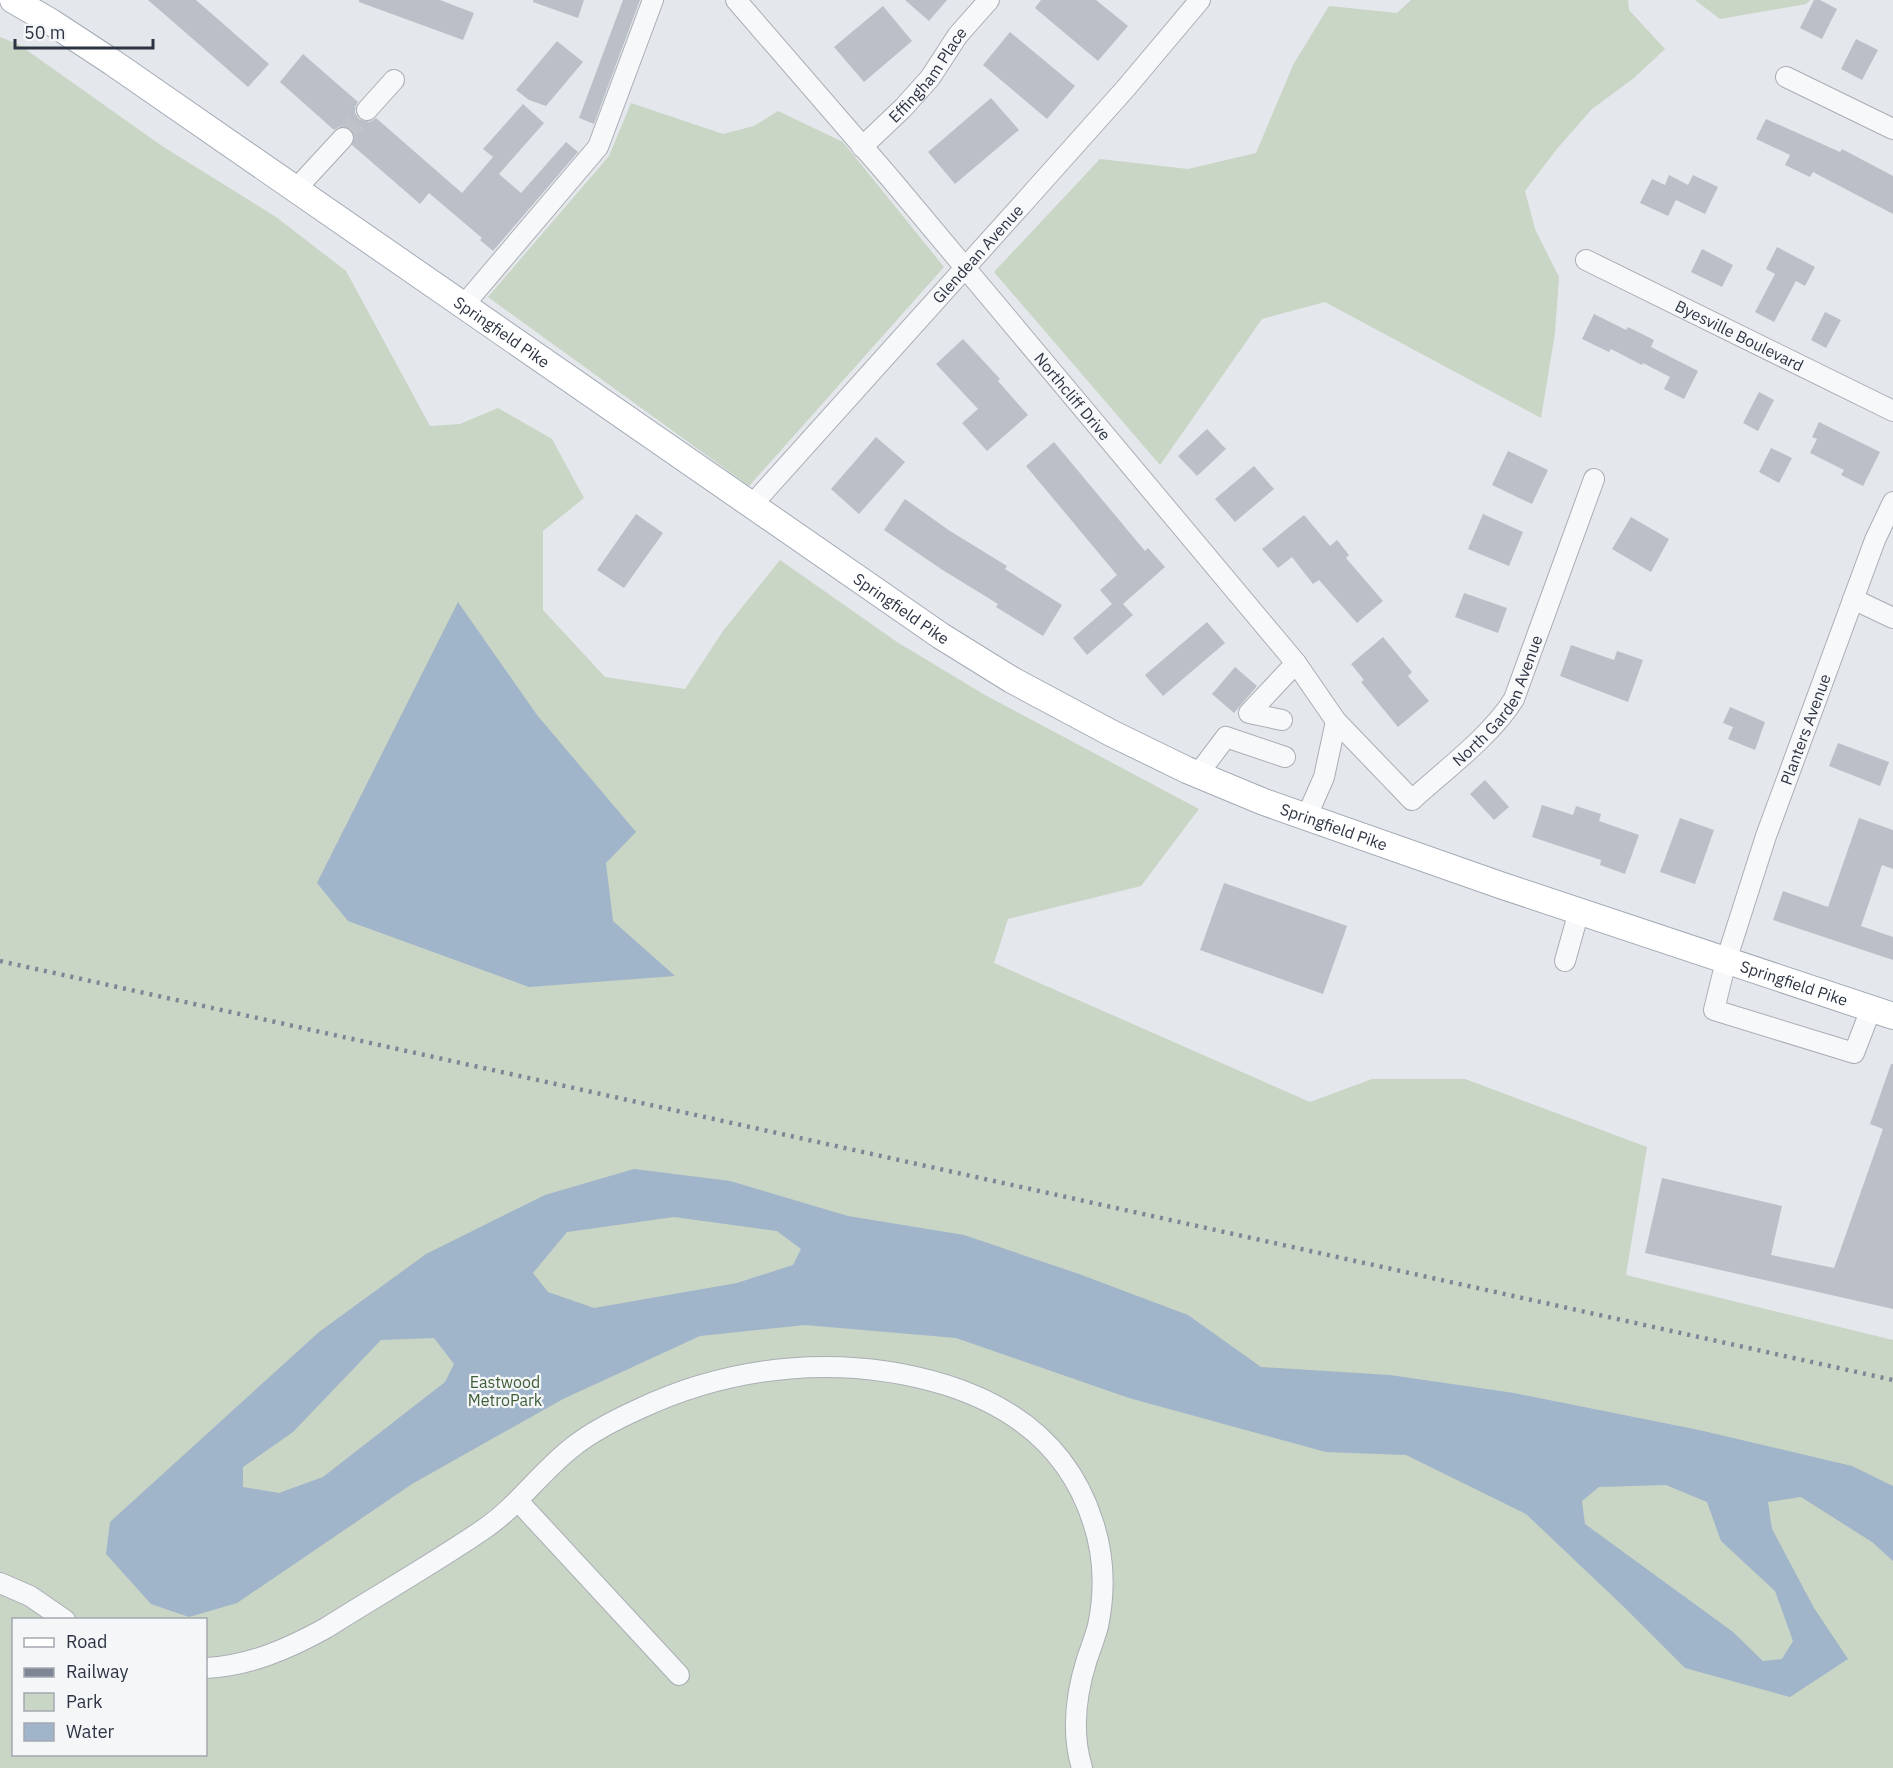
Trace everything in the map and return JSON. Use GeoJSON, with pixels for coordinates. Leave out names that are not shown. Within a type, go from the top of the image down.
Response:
{"type":"FeatureCollection","features":[{"type":"Feature","properties":{"kind":"main road","name":"Springfield Pike"},"geometry":{"type":"LineString","coordinates":[[13,0],[112,62],[751,506],[941,636],[1012,680],[1111,733],[1198,774],[1306,818],[1882,1012]]}},
{"type":"Feature","properties":{"kind":"street"},"geometry":{"type":"LineString","coordinates":[[463,306],[598,147],[653,0]]}},
{"type":"Feature","properties":{"kind":"street","name":"Northcliff Drive"},"geometry":{"type":"LineString","coordinates":[[736,0],[964,267],[1296,663],[1336,721]]}},
{"type":"Feature","properties":{"kind":"street","name":"Effingham Place"},"geometry":{"type":"LineString","coordinates":[[862,147],[903,108],[930,78],[958,35],[989,0]]}},
{"type":"Feature","properties":{"kind":"street","name":"Glendean Avenue"},"geometry":{"type":"LineString","coordinates":[[751,506],[1095,122],[1200,0]]}},
{"type":"Feature","properties":{"kind":"street"},"geometry":{"type":"LineString","coordinates":[[1786,77],[1893,129]]}},
{"type":"Feature","properties":{"kind":"street"},"geometry":{"type":"LineString","coordinates":[[367,110],[394,80]]}},
{"type":"Feature","properties":{"kind":"street"},"geometry":{"type":"LineString","coordinates":[[295,190],[344,138]]}},
{"type":"Feature","properties":{"kind":"street","name":"Byesville Boulevard"},"geometry":{"type":"LineString","coordinates":[[1586,260],[1893,411]]}},
{"type":"Feature","properties":{"kind":"street","name":"North Garden Avenue"},"geometry":{"type":"LineString","coordinates":[[1336,721],[1412,800],[1492,728],[1505,714],[1514,699],[1594,479]]}},
{"type":"Feature","properties":{"kind":"street","name":"Planters Avenue"},"geometry":{"type":"LineString","coordinates":[[1882,1012],[1854,1053],[1714,1010],[1726,960],[1766,836],[1875,540],[1893,502]]}},
{"type":"Feature","properties":{"kind":"street"},"geometry":{"type":"LineString","coordinates":[[1853,599],[1893,618]]}},
{"type":"Feature","properties":{"kind":"street"},"geometry":{"type":"LineString","coordinates":[[1198,774],[1226,737],[1296,663]]}},
{"type":"Feature","properties":{"kind":"street"},"geometry":{"type":"LineString","coordinates":[[1250,713],[1282,720]]}},
{"type":"Feature","properties":{"kind":"street"},"geometry":{"type":"LineString","coordinates":[[1306,818],[1324,777],[1336,721]]}},
{"type":"Feature","properties":{"kind":"street"},"geometry":{"type":"LineString","coordinates":[[1226,737],[1285,757]]}},
{"type":"Feature","properties":{"kind":"street"},"geometry":{"type":"LineString","coordinates":[[1565,961],[1579,911]]}},
{"type":"Feature","properties":{"kind":"street"},"geometry":{"type":"LineString","coordinates":[[207,1668],[270,1655],[298,1643],[485,1529],[518,1501],[556,1460],[576,1444],[619,1419],[674,1394],[732,1377],[772,1370],[813,1366],[887,1371],[962,1390],[997,1405],[1026,1424],[1046,1442],[1068,1469],[1083,1497],[1095,1531],[1102,1575],[1102,1602],[1097,1629],[1086,1662],[1076,1714],[1076,1737],[1082,1768]]}},
{"type":"Feature","properties":{"kind":"street"},"geometry":{"type":"LineString","coordinates":[[518,1501],[679,1675]]}},
{"type":"Feature","properties":{"kind":"street"},"geometry":{"type":"LineString","coordinates":[[0,1583],[30,1596],[62,1618]]}},
{"type":"Feature","properties":{"kind":"green space"},"geometry":{"type":"Polygon","coordinates":[[[1411,0],[1628,0],[1629,10],[1665,49],[1634,78],[1592,109],[1556,150],[1525,191],[1535,229],[1559,277],[1555,333],[1541,418],[1325,302],[1262,319],[1160,465],[994,272],[1100,159],[1188,169],[1256,153],[1293,65],[1329,6],[1397,13],[1411,0]]]}},
{"type":"Feature","properties":{"kind":"green space"},"geometry":{"type":"Polygon","coordinates":[[[1695,0],[1810,0],[1806,4],[1720,19],[1695,0]]]}},
{"type":"Feature","properties":{"kind":"green space","name":"Eastwood MetroPark"},"geometry":{"type":"Polygon","coordinates":[[[0,37],[18,44],[162,146],[276,217],[346,271],[430,426],[460,424],[498,408],[552,439],[584,498],[543,531],[543,610],[605,677],[685,689],[723,631],[780,560],[897,642],[985,695],[1199,809],[1141,886],[1008,919],[994,963],[1310,1102],[1372,1079],[1465,1079],[1647,1147],[1626,1275],[1893,1340],[1893,1768],[0,1768],[0,37]]]}},
{"type":"Feature","properties":{"kind":"green space"},"geometry":{"type":"Polygon","coordinates":[[[631,103],[723,134],[754,126],[778,111],[843,142],[944,267],[749,486],[488,297],[609,156],[631,103]]]}},
{"type":"Feature","properties":{"kind":"water"},"geometry":{"type":"Polygon","coordinates":[[[458,602],[537,715],[636,832],[606,863],[613,921],[675,976],[529,987],[348,921],[317,883],[458,602]]]}},
{"type":"Feature","properties":{"kind":"water"},"geometry":{"type":"Polygon","coordinates":[[[634,1169],[730,1181],[848,1216],[964,1235],[1079,1274],[1188,1315],[1261,1367],[1390,1375],[1514,1393],[1699,1430],[1852,1466],[1893,1486],[1893,1561],[1872,1542],[1801,1497],[1768,1502],[1772,1529],[1814,1608],[1848,1659],[1790,1697],[1685,1668],[1526,1514],[1406,1455],[1326,1452],[1129,1398],[956,1338],[805,1325],[700,1336],[563,1399],[412,1484],[237,1603],[189,1617],[151,1604],[106,1554],[110,1522],[319,1332],[426,1254],[545,1195],[634,1169]],[[674,1217],[567,1232],[533,1273],[548,1292],[594,1308],[737,1283],[793,1265],[801,1249],[777,1231],[674,1217]],[[434,1338],[381,1340],[293,1432],[243,1467],[243,1487],[279,1493],[323,1477],[445,1382],[454,1364],[434,1338]],[[1666,1485],[1599,1487],[1582,1501],[1585,1524],[1733,1632],[1763,1661],[1782,1659],[1793,1641],[1775,1591],[1721,1541],[1707,1502],[1666,1485]]]}},
{"type":"Feature","properties":{"kind":"building"},"geometry":{"type":"Polygon","coordinates":[[[148,0],[196,0],[269,64],[248,87],[148,0]]]}},
{"type":"Feature","properties":{"kind":"building"},"geometry":{"type":"Polygon","coordinates":[[[359,0],[440,0],[474,13],[463,40],[359,2],[359,0]]]}},
{"type":"Feature","properties":{"kind":"building"},"geometry":{"type":"Polygon","coordinates":[[[533,0],[584,0],[578,18],[533,2],[533,0]]]}},
{"type":"Feature","properties":{"kind":"building"},"geometry":{"type":"Polygon","coordinates":[[[623,0],[640,0],[594,124],[579,118],[623,0]]]}},
{"type":"Feature","properties":{"kind":"building"},"geometry":{"type":"Polygon","coordinates":[[[905,0],[947,0],[929,21],[905,0]]]}},
{"type":"Feature","properties":{"kind":"building"},"geometry":{"type":"Polygon","coordinates":[[[1041,0],[1096,0],[1128,26],[1098,61],[1035,8],[1041,0]]]}},
{"type":"Feature","properties":{"kind":"building"},"geometry":{"type":"Polygon","coordinates":[[[1814,0],[1820,0],[1837,9],[1822,39],[1800,28],[1814,0]]]}},
{"type":"Feature","properties":{"kind":"building"},"geometry":{"type":"Polygon","coordinates":[[[883,6],[912,41],[864,82],[834,47],[883,6]]]}},
{"type":"Feature","properties":{"kind":"building"},"geometry":{"type":"Polygon","coordinates":[[[1010,32],[1075,86],[1047,119],[983,65],[1010,32]]]}},
{"type":"Feature","properties":{"kind":"building"},"geometry":{"type":"Polygon","coordinates":[[[1856,39],[1878,50],[1862,80],[1841,69],[1856,39]]]}},
{"type":"Feature","properties":{"kind":"building"},"geometry":{"type":"Polygon","coordinates":[[[557,41],[583,62],[546,106],[529,100],[516,90],[557,41]]]}},
{"type":"Feature","properties":{"kind":"building"},"geometry":{"type":"Polygon","coordinates":[[[303,54],[358,102],[355,113],[359,119],[370,122],[376,118],[462,193],[493,157],[483,149],[523,104],[544,123],[499,174],[521,193],[566,142],[578,152],[493,251],[480,240],[482,238],[429,193],[420,204],[352,145],[355,135],[351,129],[340,126],[334,130],[280,82],[303,54]]]}},
{"type":"Feature","properties":{"kind":"building"},"geometry":{"type":"Polygon","coordinates":[[[991,98],[1019,130],[955,184],[928,152],[991,98]]]}},
{"type":"Feature","properties":{"kind":"building"},"geometry":{"type":"Polygon","coordinates":[[[1766,119],[1840,152],[1842,149],[1893,176],[1893,214],[1813,172],[1810,177],[1785,165],[1790,155],[1756,139],[1766,119]]]}},
{"type":"Feature","properties":{"kind":"building"},"geometry":{"type":"Polygon","coordinates":[[[1669,175],[1688,185],[1693,175],[1718,187],[1705,214],[1676,200],[1668,216],[1640,203],[1652,179],[1665,185],[1669,175]]]}},
{"type":"Feature","properties":{"kind":"building"},"geometry":{"type":"Polygon","coordinates":[[[1777,247],[1815,267],[1805,286],[1796,281],[1774,322],[1755,312],[1775,274],[1766,269],[1777,247]]]}},
{"type":"Feature","properties":{"kind":"building"},"geometry":{"type":"Polygon","coordinates":[[[1702,249],[1733,265],[1722,287],[1691,272],[1702,249]]]}},
{"type":"Feature","properties":{"kind":"building"},"geometry":{"type":"Polygon","coordinates":[[[1825,312],[1841,320],[1826,348],[1811,340],[1825,312]]]}},
{"type":"Feature","properties":{"kind":"building"},"geometry":{"type":"Polygon","coordinates":[[[1594,314],[1626,330],[1628,327],[1654,340],[1651,347],[1698,371],[1684,399],[1664,389],[1670,377],[1611,349],[1609,352],[1582,339],[1594,314]]]}},
{"type":"Feature","properties":{"kind":"building"},"geometry":{"type":"Polygon","coordinates":[[[963,339],[1000,379],[998,381],[1028,415],[987,451],[962,423],[978,409],[936,364],[963,339]]]}},
{"type":"Feature","properties":{"kind":"building"},"geometry":{"type":"Polygon","coordinates":[[[1759,392],[1774,400],[1758,431],[1743,423],[1759,392]]]}},
{"type":"Feature","properties":{"kind":"building"},"geometry":{"type":"Polygon","coordinates":[[[1819,422],[1880,452],[1863,486],[1841,475],[1844,470],[1810,453],[1817,439],[1812,437],[1819,422]]]}},
{"type":"Feature","properties":{"kind":"building"},"geometry":{"type":"Polygon","coordinates":[[[1207,429],[1226,449],[1197,476],[1178,456],[1207,429]]]}},
{"type":"Feature","properties":{"kind":"building"},"geometry":{"type":"Polygon","coordinates":[[[876,437],[905,462],[859,514],[831,489],[876,437]]]}},
{"type":"Feature","properties":{"kind":"building"},"geometry":{"type":"Polygon","coordinates":[[[1054,442],[1145,551],[1148,548],[1165,567],[1123,604],[1133,615],[1087,655],[1073,638],[1112,604],[1100,590],[1117,575],[1026,466],[1054,442]]]}},
{"type":"Feature","properties":{"kind":"building"},"geometry":{"type":"Polygon","coordinates":[[[1771,448],[1792,458],[1779,483],[1759,472],[1771,448]]]}},
{"type":"Feature","properties":{"kind":"building"},"geometry":{"type":"Polygon","coordinates":[[[1508,451],[1548,470],[1532,504],[1492,485],[1508,451]]]}},
{"type":"Feature","properties":{"kind":"building"},"geometry":{"type":"Polygon","coordinates":[[[1254,466],[1274,489],[1235,522],[1215,499],[1254,466]]]}},
{"type":"Feature","properties":{"kind":"building"},"geometry":{"type":"Polygon","coordinates":[[[905,499],[950,531],[1007,566],[1005,569],[1062,605],[1043,636],[996,607],[998,604],[884,530],[905,499]]]}},
{"type":"Feature","properties":{"kind":"building"},"geometry":{"type":"Polygon","coordinates":[[[636,514],[663,533],[624,588],[597,570],[636,514]]]}},
{"type":"Feature","properties":{"kind":"building"},"geometry":{"type":"Polygon","coordinates":[[[1483,514],[1523,532],[1509,566],[1468,549],[1483,514]]]}},
{"type":"Feature","properties":{"kind":"building"},"geometry":{"type":"Polygon","coordinates":[[[1304,515],[1330,546],[1337,540],[1349,555],[1346,558],[1383,601],[1357,623],[1319,580],[1313,584],[1292,557],[1278,568],[1262,549],[1304,515]]]}},
{"type":"Feature","properties":{"kind":"building"},"geometry":{"type":"Polygon","coordinates":[[[1631,517],[1669,539],[1651,572],[1612,549],[1631,517]]]}},
{"type":"Feature","properties":{"kind":"building"},"geometry":{"type":"Polygon","coordinates":[[[1464,593],[1507,608],[1498,633],[1455,617],[1464,593]]]}},
{"type":"Feature","properties":{"kind":"building"},"geometry":{"type":"Polygon","coordinates":[[[1207,622],[1225,643],[1163,696],[1145,675],[1207,622]]]}},
{"type":"Feature","properties":{"kind":"building"},"geometry":{"type":"Polygon","coordinates":[[[1383,637],[1412,672],[1408,676],[1429,701],[1398,727],[1361,682],[1364,680],[1351,664],[1383,637]]]}},
{"type":"Feature","properties":{"kind":"building"},"geometry":{"type":"Polygon","coordinates":[[[1571,645],[1614,660],[1617,651],[1643,660],[1628,702],[1560,676],[1571,645]]]}},
{"type":"Feature","properties":{"kind":"building"},"geometry":{"type":"Polygon","coordinates":[[[1235,667],[1257,686],[1234,713],[1212,694],[1235,667]]]}},
{"type":"Feature","properties":{"kind":"building"},"geometry":{"type":"Polygon","coordinates":[[[1730,707],[1765,722],[1755,750],[1728,739],[1733,727],[1723,723],[1730,707]]]}},
{"type":"Feature","properties":{"kind":"building"},"geometry":{"type":"Polygon","coordinates":[[[1838,743],[1889,762],[1880,786],[1829,766],[1838,743]]]}},
{"type":"Feature","properties":{"kind":"building"},"geometry":{"type":"Polygon","coordinates":[[[1485,780],[1509,807],[1494,820],[1470,794],[1485,780]]]}},
{"type":"Feature","properties":{"kind":"building"},"geometry":{"type":"Polygon","coordinates":[[[1542,805],[1573,815],[1576,806],[1601,814],[1599,821],[1639,835],[1625,874],[1600,865],[1601,860],[1532,837],[1542,805]]]}},
{"type":"Feature","properties":{"kind":"building"},"geometry":{"type":"Polygon","coordinates":[[[1680,818],[1714,830],[1695,884],[1660,872],[1680,818]]]}},
{"type":"Feature","properties":{"kind":"building"},"geometry":{"type":"Polygon","coordinates":[[[1859,818],[1893,830],[1893,869],[1882,865],[1861,926],[1893,937],[1893,960],[1773,920],[1783,891],[1828,907],[1859,818]]]}},
{"type":"Feature","properties":{"kind":"building"},"geometry":{"type":"Polygon","coordinates":[[[1224,883],[1347,926],[1323,994],[1200,950],[1224,883]]]}},
{"type":"Feature","properties":{"kind":"building"},"geometry":{"type":"Polygon","coordinates":[[[1891,1064],[1893,1064],[1893,1309],[1645,1253],[1662,1178],[1782,1206],[1771,1255],[1834,1268],[1883,1129],[1870,1124],[1891,1064]]]}},
{"type":"Feature","properties":{"kind":"tunnel"},"geometry":{"type":"LineString","coordinates":[[343,138],[367,110]]}},
{"type":"Feature","properties":{"kind":"railway"},"geometry":{"type":"LineString","coordinates":[[0,961],[1893,1380]]}}]}
